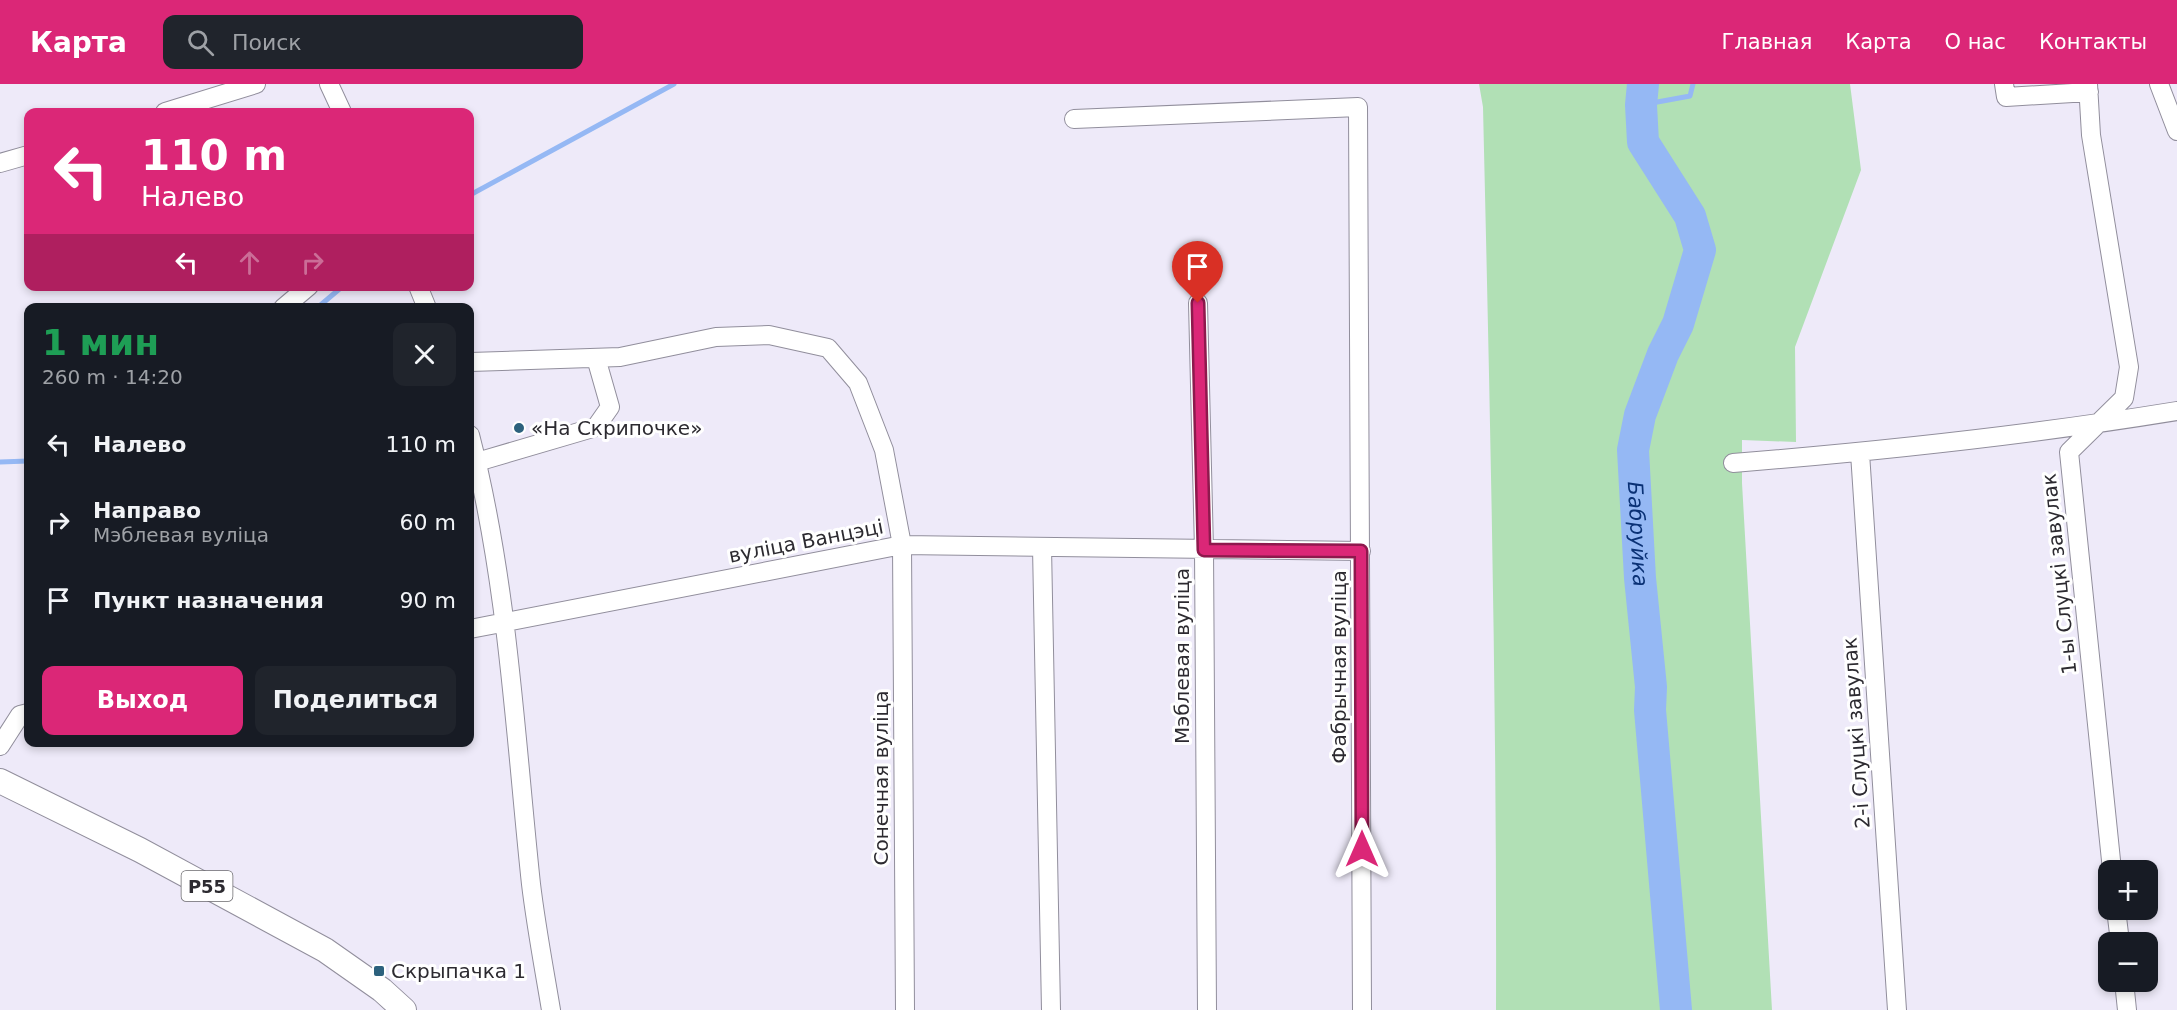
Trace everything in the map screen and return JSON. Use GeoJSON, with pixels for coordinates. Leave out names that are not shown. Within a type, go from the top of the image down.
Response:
{"type":"FeatureCollection","features":[{"type":"Feature","properties":{"kind":"main road","name":"Р55"},"geometry":{"type":"LineString","coordinates":[[0,780],[140,850],[325,950],[382,990],[404,1010]]}},
{"type":"Feature","properties":{"kind":"street"},"geometry":{"type":"LineString","coordinates":[[178,108],[256,84]]}},
{"type":"Feature","properties":{"kind":"street"},"geometry":{"type":"LineString","coordinates":[[329,84],[340,108]]}},
{"type":"Feature","properties":{"kind":"street"},"geometry":{"type":"LineString","coordinates":[[2004,84],[2006,97],[2088,88]]}},
{"type":"Feature","properties":{"kind":"street"},"geometry":{"type":"LineString","coordinates":[[2159,84],[2177,131]]}},
{"type":"Feature","properties":{"kind":"street","name":"1-ы Слуцкі завулак"},"geometry":{"type":"LineString","coordinates":[[2088,88],[2091,135],[2129,367],[2124,398],[2068,452],[2111,860]]}},
{"type":"Feature","properties":{"kind":"street","name":"Фабрычная вуліца"},"geometry":{"type":"LineString","coordinates":[[1074,119],[1358,107],[1362,1010]]}},
{"type":"Feature","properties":{"kind":"street"},"geometry":{"type":"LineString","coordinates":[[0,163],[24,156]]}},
{"type":"Feature","properties":{"kind":"street"},"geometry":{"type":"LineString","coordinates":[[289,303],[303,291]]}},
{"type":"Feature","properties":{"kind":"street","name":"Мэблевая вуліца"},"geometry":{"type":"LineString","coordinates":[[1198,303],[1204,550],[1207,1010]]}},
{"type":"Feature","properties":{"kind":"street","name":"вуліца Ванцэці"},"geometry":{"type":"LineString","coordinates":[[474,362],[620,357],[716,337],[769,335],[828,348],[858,383],[884,450],[902,545],[474,628]]}},
{"type":"Feature","properties":{"kind":"street"},"geometry":{"type":"LineString","coordinates":[[477,462],[596,428],[609,407],[596,358]]}},
{"type":"Feature","properties":{"kind":"street"},"geometry":{"type":"LineString","coordinates":[[1733,463],[1860,453],[2097,424],[2177,411]]}},
{"type":"Feature","properties":{"kind":"street"},"geometry":{"type":"LineString","coordinates":[[474,450],[484,490],[505,622],[532,887],[551,1010]]}},
{"type":"Feature","properties":{"kind":"street","name":"2-і Слуцкі завулак"},"geometry":{"type":"LineString","coordinates":[[1860,453],[1897,1010]]}},
{"type":"Feature","properties":{"kind":"street"},"geometry":{"type":"LineString","coordinates":[[902,545],[1361,551]]}},
{"type":"Feature","properties":{"kind":"street","name":"Сонечная вуліца"},"geometry":{"type":"LineString","coordinates":[[902,545],[905,1010]]}},
{"type":"Feature","properties":{"kind":"street"},"geometry":{"type":"LineString","coordinates":[[1042,548],[1051,1010]]}},
{"type":"Feature","properties":{"kind":"street"},"geometry":{"type":"LineString","coordinates":[[0,746],[20,715],[24,714]]}},
{"type":"Feature","properties":{"kind":"street"},"geometry":{"type":"LineString","coordinates":[[2125,992],[2127,1010]]}},
{"type":"Feature","properties":{"kind":"green space"},"geometry":{"type":"Polygon","coordinates":[[[1479,84],[1850,84],[1861,170],[1795,347],[1796,442],[1742,440],[1742,483],[1772,1010],[1496,1010],[1490,446],[1483,107],[1479,84]]]}},
{"type":"Feature","properties":{"kind":"waterway"},"geometry":{"type":"LineString","coordinates":[[474,193],[674,84]]}},
{"type":"Feature","properties":{"kind":"waterway","name":"Бабруйка"},"geometry":{"type":"LineString","coordinates":[[1643,84],[1641,105],[1643,142],[1690,216],[1700,250],[1678,324],[1663,354],[1640,415],[1633,450],[1640,578],[1651,687],[1650,710],[1676,1010]]}},
{"type":"Feature","properties":{"kind":"waterway"},"geometry":{"type":"LineString","coordinates":[[1641,105],[1690,96],[1693,84]]}},
{"type":"Feature","properties":{"kind":"waterway"},"geometry":{"type":"LineString","coordinates":[[323,303],[337,291]]}},
{"type":"Feature","properties":{"kind":"waterway"},"geometry":{"type":"LineString","coordinates":[[0,462],[24,461]]}},
{"type":"Feature","properties":{"kind":"place","name":"«На Скрипочке»"},"geometry":{"type":"Point","coordinates":[519,428]}},
{"type":"Feature","properties":{"kind":"place","name":"Скрыпачка 1"},"geometry":{"type":"Point","coordinates":[379,971]}},
{"type":"Feature","properties":{"kind":"route"},"geometry":{"type":"LineString","coordinates":[[1198,303],[1204,550],[1361,551],[1362,849]]}}]}
